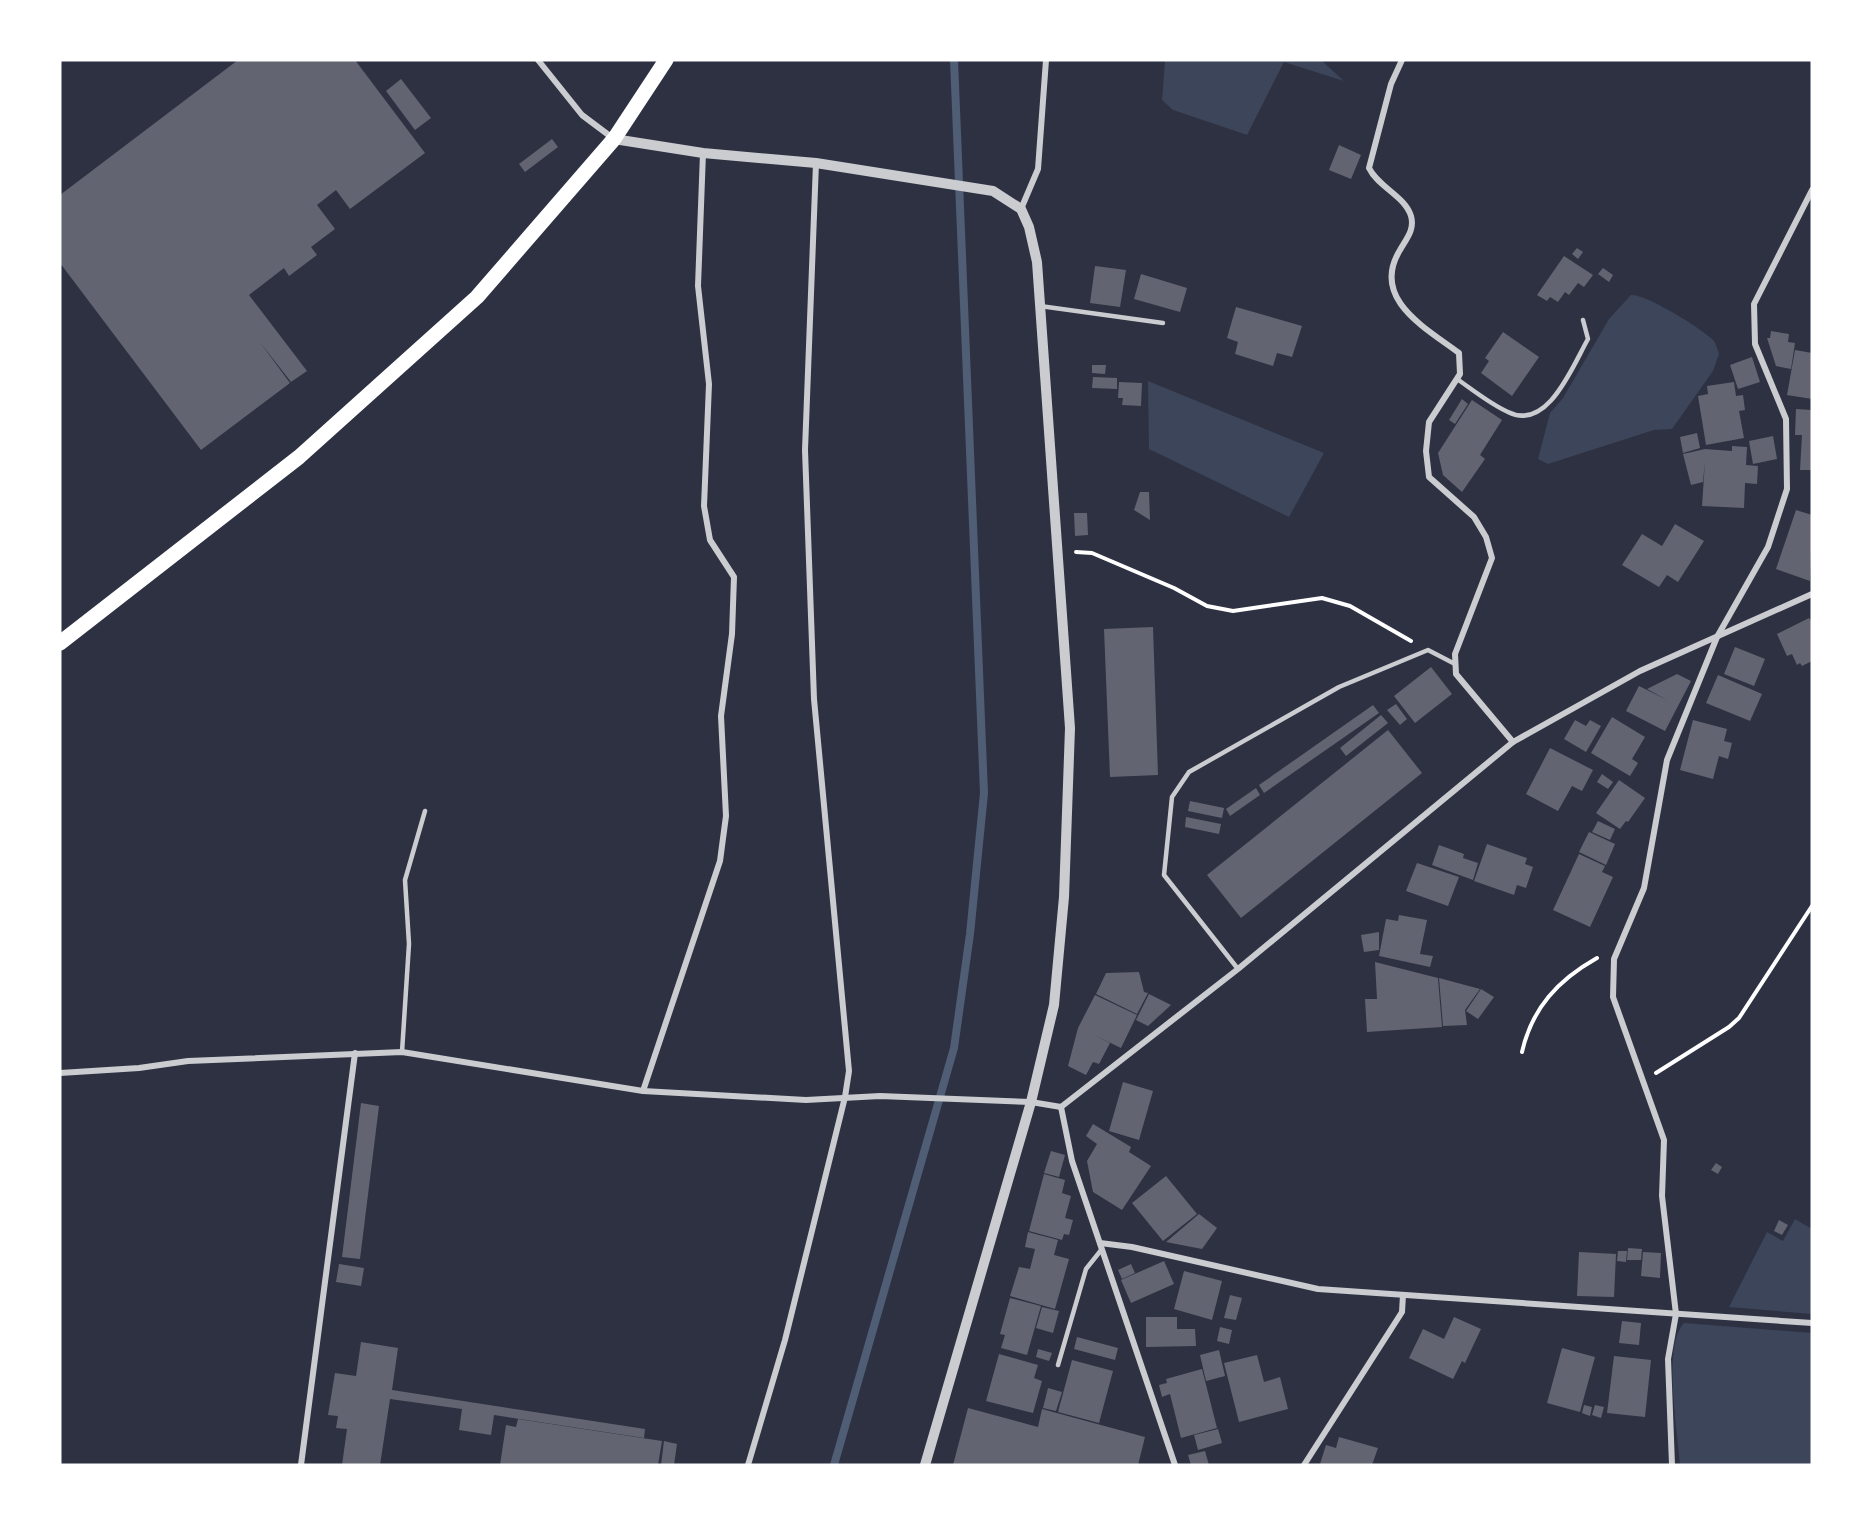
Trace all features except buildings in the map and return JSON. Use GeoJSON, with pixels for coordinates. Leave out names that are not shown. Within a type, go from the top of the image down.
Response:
{"type":"FeatureCollection","features":[{"type":"Feature","properties":{"kind":"main road"},"geometry":{"type":"LineString","coordinates":[[60,643],[299,457],[477,297],[614,139],[666,60]]}},
{"type":"Feature","properties":{"kind":"street"},"geometry":{"type":"LineString","coordinates":[[538,60],[582,115],[614,139],[703,153],[816,163],[993,191],[1021,209],[1029,227],[1037,262],[1070,728],[1064,897],[1053,1005],[1031,1102],[925,1465]]}},
{"type":"Feature","properties":{"kind":"street"},"geometry":{"type":"LineString","coordinates":[[1021,209],[1038,169],[1046,60]]}},
{"type":"Feature","properties":{"kind":"street"},"geometry":{"type":"LineString","coordinates":[[1402,60],[1391,84],[1369,168],[1374,178],[1405,205],[1411,216],[1412,230],[1391,264],[1391,284],[1402,309],[1459,353],[1460,374],[1429,422],[1425,451],[1429,477],[1474,517],[1486,537],[1492,558],[1455,654],[1456,674],[1513,742]]}},
{"type":"Feature","properties":{"kind":"street"},"geometry":{"type":"LineString","coordinates":[[643,1091],[720,861],[726,816],[721,716],[732,634],[734,577],[710,540],[704,506],[709,384],[698,286],[703,153]]}},
{"type":"Feature","properties":{"kind":"street"},"geometry":{"type":"LineString","coordinates":[[748,1465],[785,1340],[845,1097],[849,1071],[814,699],[805,450],[816,163]]}},
{"type":"Feature","properties":{"kind":"street"},"geometry":{"type":"LineString","coordinates":[[1672,1465],[1668,1359],[1676,1314],[1662,1196],[1664,1140],[1613,997],[1614,959],[1644,888],[1667,760],[1717,637],[1768,547],[1787,489],[1786,419],[1755,344],[1754,304],[1812,190]]}},
{"type":"Feature","properties":{"kind":"street"},"geometry":{"type":"LineString","coordinates":[[60,1074],[139,1068],[188,1061],[402,1052],[643,1091],[807,1100],[880,1096],[1031,1102],[1061,1107],[1238,969],[1513,742],[1641,671],[1812,594]]}},
{"type":"Feature","properties":{"kind":"street"},"geometry":{"type":"LineString","coordinates":[[301,1465],[355,1053]]}},
{"type":"Feature","properties":{"kind":"street"},"geometry":{"type":"LineString","coordinates":[[1061,1107],[1072,1161],[1174,1465]]}},
{"type":"Feature","properties":{"kind":"street"},"geometry":{"type":"LineString","coordinates":[[1101,1246],[1132,1247],[1318,1289],[1812,1323]]}},
{"type":"Feature","properties":{"kind":"street"},"geometry":{"type":"LineString","coordinates":[[1304,1465],[1402,1312],[1403,1295]]}},
{"type":"Feature","properties":{"kind":"lane"},"geometry":{"type":"LineString","coordinates":[[1040,306],[1163,323]]}},
{"type":"Feature","properties":{"kind":"lane"},"geometry":{"type":"LineString","coordinates":[[1457,379],[1508,413],[1519,416],[1546,408],[1558,392],[1587,339],[1583,320]]}},
{"type":"Feature","properties":{"kind":"lane"},"geometry":{"type":"LineString","coordinates":[[1238,969],[1164,875],[1172,796],[1189,772],[1339,687],[1428,650],[1455,664]]}},
{"type":"Feature","properties":{"kind":"lane"},"geometry":{"type":"LineString","coordinates":[[402,1052],[409,944],[405,880],[425,811]]}},
{"type":"Feature","properties":{"kind":"lane"},"geometry":{"type":"LineString","coordinates":[[1058,1365],[1086,1269],[1101,1246]]}},
{"type":"Feature","properties":{"kind":"path"},"geometry":{"type":"LineString","coordinates":[[1059,550],[1092,553],[1174,588],[1207,606],[1224,610],[1233,611],[1322,598],[1350,606],[1428,650]]}},
{"type":"Feature","properties":{"kind":"path"},"geometry":{"type":"LineString","coordinates":[[1643,1082],[1730,1028],[1739,1018],[1812,906]]}},
{"type":"Feature","properties":{"kind":"path"},"geometry":{"type":"LineString","coordinates":[[1522,1052],[1528,1027],[1541,1003],[1596,958],[1614,959]]}},
{"type":"Feature","properties":{"kind":"shaded area"},"geometry":{"type":"Polygon","coordinates":[[[1165,60],[1321,60],[1344,81],[1284,62],[1247,135],[1173,110],[1162,100],[1165,60]]]}},
{"type":"Feature","properties":{"kind":"shaded area"},"geometry":{"type":"Polygon","coordinates":[[[1631,295],[1649,300],[1674,313],[1714,341],[1719,354],[1713,371],[1672,429],[1654,430],[1548,464],[1538,459],[1550,413],[1563,398],[1609,319],[1631,295]]]}},
{"type":"Feature","properties":{"kind":"shaded area"},"geometry":{"type":"Polygon","coordinates":[[[1148,381],[1324,453],[1289,517],[1149,449],[1148,381]]]}},
{"type":"Feature","properties":{"kind":"shaded area"},"geometry":{"type":"Polygon","coordinates":[[[1795,1219],[1812,1229],[1812,1314],[1729,1307],[1767,1232],[1783,1241],[1795,1219]]]}},
{"type":"Feature","properties":{"kind":"shaded area"},"geometry":{"type":"Polygon","coordinates":[[[1684,1323],[1812,1333],[1812,1465],[1680,1465],[1673,1370],[1677,1334],[1684,1323]]]}},
{"type":"Feature","properties":{"kind":"waterway"},"geometry":{"type":"LineString","coordinates":[[834,1465],[954,1048],[970,934],[984,793],[954,60]]}}]}
